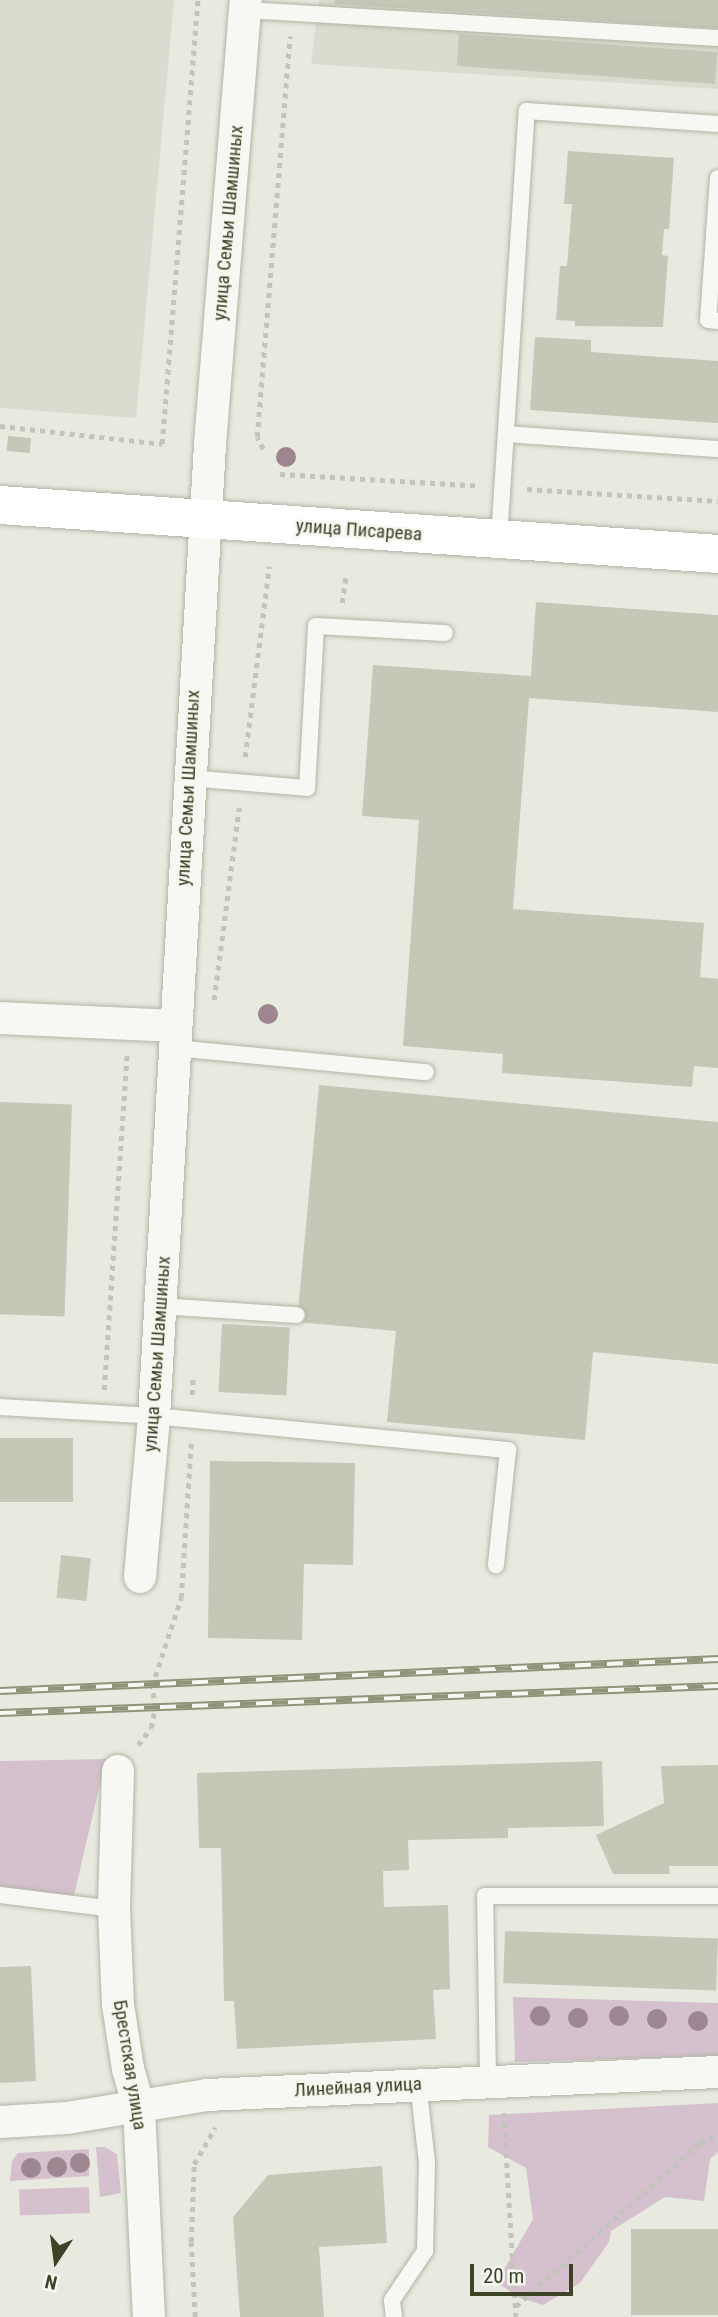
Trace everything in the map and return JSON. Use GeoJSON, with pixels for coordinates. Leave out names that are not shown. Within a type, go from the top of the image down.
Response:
{"type":"FeatureCollection","features":[{"type":"Feature","properties":{"kind":"main road","name":"улица Писарева"},"geometry":{"type":"LineString","coordinates":[[0,505],[718,554]]}},
{"type":"Feature","properties":{"kind":"street","name":"улица Семьи Шамшиных"},"geometry":{"type":"LineString","coordinates":[[140,1577],[154,1416],[188,778],[246,5]]}},
{"type":"Feature","properties":{"kind":"street"},"geometry":{"type":"LineString","coordinates":[[0,1018],[129,1024],[176,1037]]}},
{"type":"Feature","properties":{"kind":"street","name":"Брестская улица"},"geometry":{"type":"LineString","coordinates":[[118,1771],[114,1909],[118,2005],[128,2069],[139,2106],[149,2317]]}},
{"type":"Feature","properties":{"kind":"street","name":"Линейная улица"},"geometry":{"type":"LineString","coordinates":[[0,2122],[139,2106],[207,2095],[418,2083],[496,2093],[718,2072]]}},
{"type":"Feature","properties":{"kind":"lane"},"geometry":{"type":"LineString","coordinates":[[246,5],[292,13],[718,38]]}},
{"type":"Feature","properties":{"kind":"lane"},"geometry":{"type":"LineString","coordinates":[[499,540],[527,111],[718,124]]}},
{"type":"Feature","properties":{"kind":"lane"},"geometry":{"type":"LineString","coordinates":[[718,178],[708,320],[718,321]]}},
{"type":"Feature","properties":{"kind":"lane"},"geometry":{"type":"LineString","coordinates":[[507,434],[718,449]]}},
{"type":"Feature","properties":{"kind":"lane"},"geometry":{"type":"LineString","coordinates":[[188,778],[242,785],[307,788],[316,626],[445,633]]}},
{"type":"Feature","properties":{"kind":"lane"},"geometry":{"type":"LineString","coordinates":[[176,1037],[208,1051],[426,1072]]}},
{"type":"Feature","properties":{"kind":"lane"},"geometry":{"type":"LineString","coordinates":[[160,1306],[298,1315]]}},
{"type":"Feature","properties":{"kind":"lane"},"geometry":{"type":"LineString","coordinates":[[0,1407],[154,1416],[508,1450],[496,1564]]}},
{"type":"Feature","properties":{"kind":"lane"},"geometry":{"type":"LineString","coordinates":[[0,1895],[114,1909]]}},
{"type":"Feature","properties":{"kind":"lane"},"geometry":{"type":"LineString","coordinates":[[496,2093],[485,1896],[718,1896]]}},
{"type":"Feature","properties":{"kind":"lane"},"geometry":{"type":"LineString","coordinates":[[394,2317],[393,2300],[425,2251],[426,2163],[418,2083]]}},
{"type":"Feature","properties":{"kind":"path"},"geometry":{"type":"LineString","coordinates":[[0,426],[162,444],[198,0]]}},
{"type":"Feature","properties":{"kind":"path"},"geometry":{"type":"LineString","coordinates":[[263,449],[257,437],[292,13]]}},
{"type":"Feature","properties":{"kind":"path"},"geometry":{"type":"LineString","coordinates":[[208,1051],[269,567]]}},
{"type":"Feature","properties":{"kind":"path"},"geometry":{"type":"LineString","coordinates":[[103,1413],[129,1024]]}},
{"type":"Feature","properties":{"kind":"path"},"geometry":{"type":"LineString","coordinates":[[118,1771],[151,1728],[155,1708],[152,1686],[181,1598],[193,1367]]}},
{"type":"Feature","properties":{"kind":"path"},"geometry":{"type":"LineString","coordinates":[[496,2093],[516,2317]]}},
{"type":"Feature","properties":{"kind":"path"},"geometry":{"type":"LineString","coordinates":[[195,2317],[191,2242],[194,2164],[203,2144],[221,2125]]}},
{"type":"Feature","properties":{"kind":"path"},"geometry":{"type":"LineString","coordinates":[[516,2306],[700,2143],[718,2135]]}},
{"type":"Feature","properties":{"kind":"shaded area"},"geometry":{"type":"Polygon","coordinates":[[[0,0],[174,0],[136,418],[0,408],[0,0]]]}},
{"type":"Feature","properties":{"kind":"shaded area"},"geometry":{"type":"Polygon","coordinates":[[[319,0],[718,0],[718,89],[311,64],[319,0]]]}},
{"type":"Feature","properties":{"kind":"shaded area"},"geometry":{"type":"Polygon","coordinates":[[[106,1759],[74,1895],[64,1907],[0,1902],[0,1761],[106,1759]]]}},
{"type":"Feature","properties":{"kind":"shaded area"},"geometry":{"type":"Polygon","coordinates":[[[513,1997],[718,2003],[718,2056],[515,2062],[513,1997]]]}},
{"type":"Feature","properties":{"kind":"shaded area"},"geometry":{"type":"Polygon","coordinates":[[[718,2103],[718,2152],[710,2159],[704,2201],[665,2197],[611,2231],[609,2242],[580,2283],[543,2305],[517,2297],[497,2282],[533,2219],[526,2168],[488,2147],[489,2115],[718,2103]]]}},
{"type":"Feature","properties":{"kind":"shaded area"},"geometry":{"type":"Polygon","coordinates":[[[96,2147],[105,2147],[117,2154],[121,2193],[100,2197],[96,2147]]]}},
{"type":"Feature","properties":{"kind":"shaded area"},"geometry":{"type":"Polygon","coordinates":[[[89,2149],[89,2176],[10,2181],[12,2161],[18,2153],[89,2149]]]}},
{"type":"Feature","properties":{"kind":"shaded area"},"geometry":{"type":"Polygon","coordinates":[[[89,2187],[90,2213],[20,2215],[19,2189],[89,2187]]]}},
{"type":"Feature","properties":{"kind":"building"},"geometry":{"type":"Polygon","coordinates":[[[335,0],[718,0],[718,28],[335,4],[335,0]]]}},
{"type":"Feature","properties":{"kind":"building"},"geometry":{"type":"Polygon","coordinates":[[[459,34],[717,52],[715,84],[457,66],[459,34]]]}},
{"type":"Feature","properties":{"kind":"building"},"geometry":{"type":"Polygon","coordinates":[[[568,151],[674,158],[669,229],[664,229],[662,255],[668,256],[663,327],[575,326],[575,321],[556,320],[560,266],[567,266],[572,204],[564,204],[568,151]]]}},
{"type":"Feature","properties":{"kind":"building"},"geometry":{"type":"Polygon","coordinates":[[[535,337],[591,340],[591,352],[718,361],[718,423],[530,410],[535,337]]]}},
{"type":"Feature","properties":{"kind":"building"},"geometry":{"type":"Polygon","coordinates":[[[8,436],[31,438],[30,453],[7,451],[8,436]]]}},
{"type":"Feature","properties":{"kind":"building"},"geometry":{"type":"Polygon","coordinates":[[[536,602],[718,615],[718,712],[529,698],[513,909],[704,923],[700,977],[718,979],[718,1068],[694,1066],[692,1087],[502,1073],[503,1054],[403,1046],[419,820],[362,816],[373,665],[531,676],[536,602]]]}},
{"type":"Feature","properties":{"kind":"building"},"geometry":{"type":"Polygon","coordinates":[[[319,1085],[718,1122],[718,1364],[593,1352],[585,1440],[387,1422],[396,1331],[297,1322],[319,1085]]]}},
{"type":"Feature","properties":{"kind":"building"},"geometry":{"type":"Polygon","coordinates":[[[0,1102],[72,1105],[65,1316],[0,1314],[0,1102]]]}},
{"type":"Feature","properties":{"kind":"building"},"geometry":{"type":"Polygon","coordinates":[[[222,1324],[290,1328],[286,1395],[218,1392],[222,1324]]]}},
{"type":"Feature","properties":{"kind":"building"},"geometry":{"type":"Polygon","coordinates":[[[0,1438],[73,1438],[73,1502],[0,1502],[0,1438]]]}},
{"type":"Feature","properties":{"kind":"building"},"geometry":{"type":"Polygon","coordinates":[[[210,1461],[355,1463],[353,1565],[304,1564],[302,1640],[208,1638],[210,1461]]]}},
{"type":"Feature","properties":{"kind":"building"},"geometry":{"type":"Polygon","coordinates":[[[61,1555],[91,1558],[86,1601],[57,1598],[61,1555]]]}},
{"type":"Feature","properties":{"kind":"building"},"geometry":{"type":"Polygon","coordinates":[[[602,1761],[604,1826],[508,1828],[508,1838],[408,1840],[409,1870],[383,1871],[384,1907],[448,1905],[450,1989],[433,1990],[436,2039],[237,2049],[234,2001],[224,2001],[221,1848],[199,1848],[197,1773],[602,1761]]]}},
{"type":"Feature","properties":{"kind":"building"},"geometry":{"type":"Polygon","coordinates":[[[718,1765],[718,1866],[669,1866],[670,1874],[613,1874],[596,1835],[664,1803],[661,1766],[718,1765]]]}},
{"type":"Feature","properties":{"kind":"building"},"geometry":{"type":"Polygon","coordinates":[[[505,1931],[718,1938],[716,1990],[503,1983],[505,1931]]]}},
{"type":"Feature","properties":{"kind":"building"},"geometry":{"type":"Polygon","coordinates":[[[31,1966],[36,2081],[0,2083],[0,1967],[31,1966]]]}},
{"type":"Feature","properties":{"kind":"building"},"geometry":{"type":"Polygon","coordinates":[[[382,2166],[387,2243],[319,2247],[324,2317],[240,2317],[233,2217],[268,2175],[382,2166]]]}},
{"type":"Feature","properties":{"kind":"building"},"geometry":{"type":"Polygon","coordinates":[[[631,2229],[718,2229],[718,2315],[631,2315],[631,2229]]]}},
{"type":"Feature","properties":{"kind":"railway"},"geometry":{"type":"LineString","coordinates":[[0,1691],[718,1659]]}},
{"type":"Feature","properties":{"kind":"railway"},"geometry":{"type":"LineString","coordinates":[[0,1713],[718,1686]]}}]}
